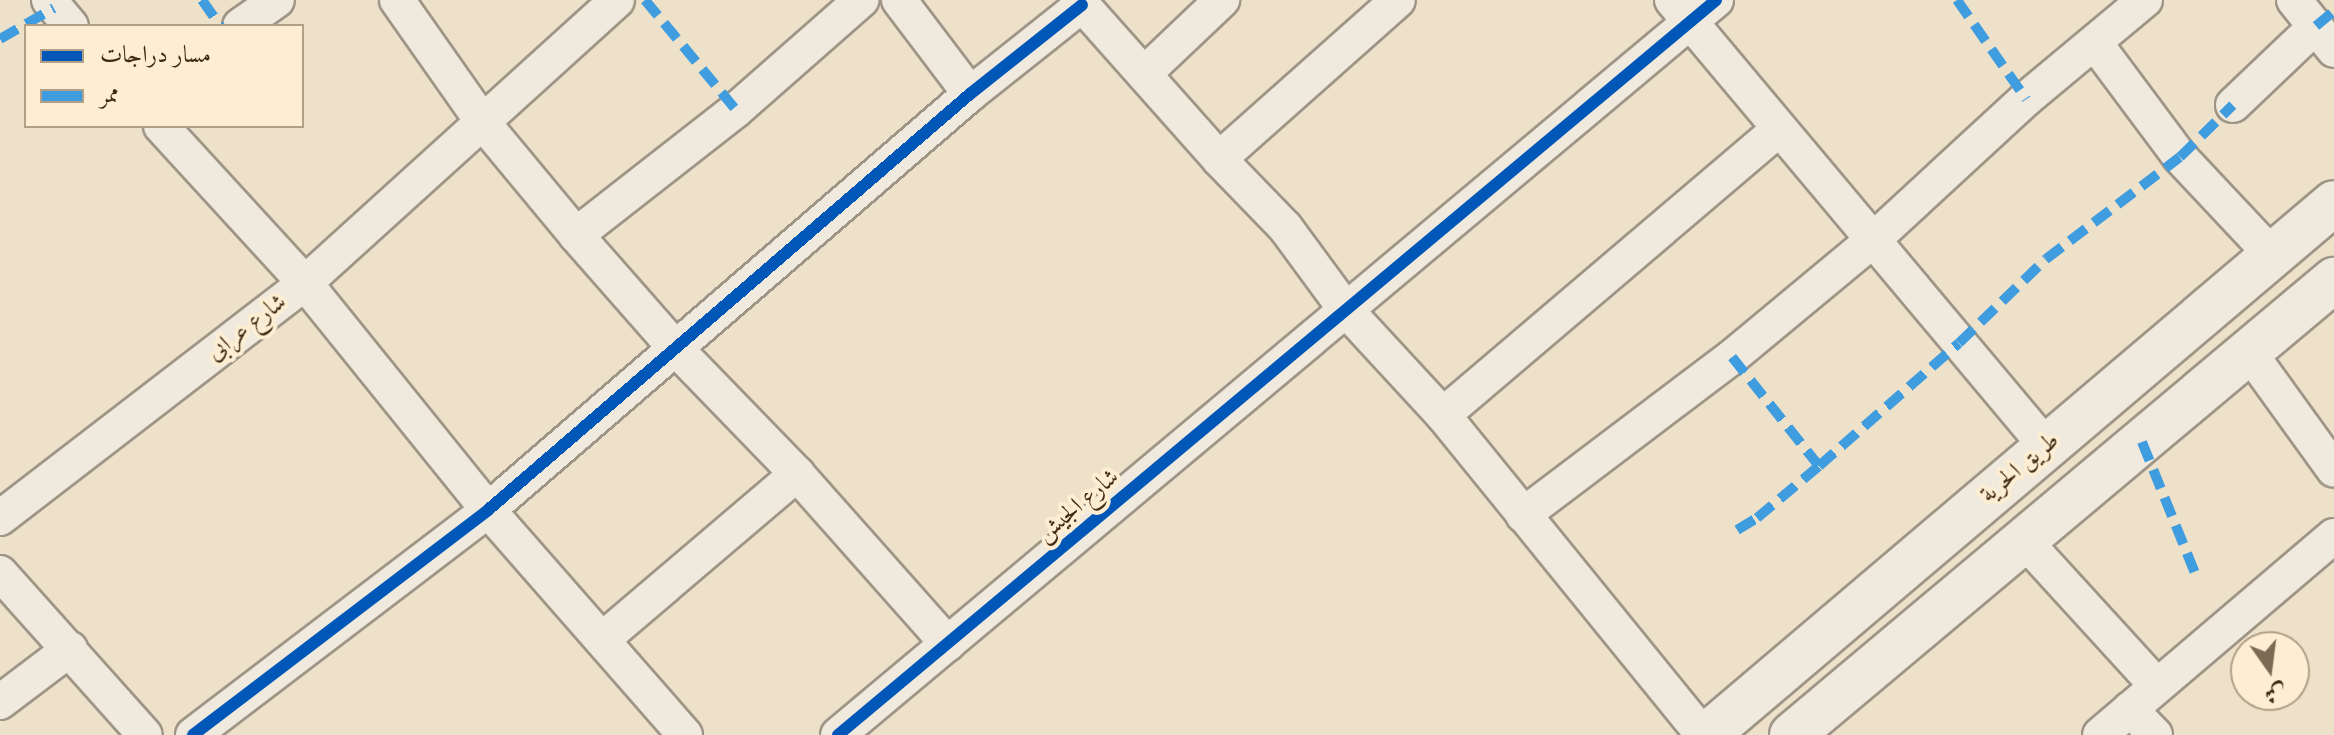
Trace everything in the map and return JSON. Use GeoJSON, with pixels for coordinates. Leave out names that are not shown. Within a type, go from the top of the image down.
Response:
{"type":"FeatureCollection","features":[{"type":"Feature","properties":{"kind":"main road","name":"طريق الحرية"},"geometry":{"type":"LineString","coordinates":[[1705,735],[2334,203]]}},
{"type":"Feature","properties":{"kind":"main road"},"geometry":{"type":"LineString","coordinates":[[1792,735],[2022,538],[2333,283]]}},
{"type":"Feature","properties":{"kind":"street"},"geometry":{"type":"LineString","coordinates":[[243,24],[277,0]]}},
{"type":"Feature","properties":{"kind":"street"},"geometry":{"type":"LineString","coordinates":[[397,0],[484,124],[576,235],[677,350],[797,474],[948,644]]}},
{"type":"Feature","properties":{"kind":"street","name":"شارع عرابى"},"geometry":{"type":"LineString","coordinates":[[0,518],[305,283],[484,124],[617,0]]}},
{"type":"Feature","properties":{"kind":"street"},"geometry":{"type":"LineString","coordinates":[[576,235],[736,110],[861,0]]}},
{"type":"Feature","properties":{"kind":"street"},"geometry":{"type":"LineString","coordinates":[[899,0],[970,94]]}},
{"type":"Feature","properties":{"kind":"street"},"geometry":{"type":"LineString","coordinates":[[1144,74],[1222,0]]}},
{"type":"Feature","properties":{"kind":"street"},"geometry":{"type":"LineString","coordinates":[[1219,159],[1398,0]]}},
{"type":"Feature","properties":{"kind":"street"},"geometry":{"type":"LineString","coordinates":[[1523,515],[1732,357],[1873,240],[2026,99],[2145,0]]}},
{"type":"Feature","properties":{"kind":"street"},"geometry":{"type":"LineString","coordinates":[[2233,105],[2325,38],[2294,0]]}},
{"type":"Feature","properties":{"kind":"street"},"geometry":{"type":"LineString","coordinates":[[193,735],[488,510],[970,94],[1080,3],[1219,159],[1285,227],[1346,310],[1443,415],[1705,735]]}},
{"type":"Feature","properties":{"kind":"street"},"geometry":{"type":"LineString","coordinates":[[1693,7],[1778,130],[2046,446]]}},
{"type":"Feature","properties":{"kind":"street","name":"شارع الجيش"},"geometry":{"type":"LineString","coordinates":[[838,735],[1346,310],[1693,7]]}},
{"type":"Feature","properties":{"kind":"street"},"geometry":{"type":"LineString","coordinates":[[2095,43],[2180,157],[2272,255]]}},
{"type":"Feature","properties":{"kind":"street"},"geometry":{"type":"LineString","coordinates":[[163,128],[305,283],[488,510],[685,735]]}},
{"type":"Feature","properties":{"kind":"street"},"geometry":{"type":"LineString","coordinates":[[1443,415],[1778,130]]}},
{"type":"Feature","properties":{"kind":"street"},"geometry":{"type":"LineString","coordinates":[[2249,352],[2334,470]]}},
{"type":"Feature","properties":{"kind":"street"},"geometry":{"type":"LineString","coordinates":[[603,639],[797,474]]}},
{"type":"Feature","properties":{"kind":"street"},"geometry":{"type":"LineString","coordinates":[[2100,735],[2334,536]]}},
{"type":"Feature","properties":{"kind":"street"},"geometry":{"type":"LineString","coordinates":[[2022,538],[2157,686]]}},
{"type":"Feature","properties":{"kind":"street"},"geometry":{"type":"LineString","coordinates":[[0,573],[145,735]]}},
{"type":"Feature","properties":{"kind":"street"},"geometry":{"type":"LineString","coordinates":[[0,702],[70,649]]}},
{"type":"Feature","properties":{"kind":"street"},"geometry":{"type":"LineString","coordinates":[[2130,709],[2155,735]]}},
{"type":"Feature","properties":{"kind":"marked path"},"geometry":{"type":"LineString","coordinates":[[202,0],[219,24]]}},
{"type":"Feature","properties":{"kind":"marked path"},"geometry":{"type":"LineString","coordinates":[[645,0],[736,110]]}},
{"type":"Feature","properties":{"kind":"marked path"},"geometry":{"type":"LineString","coordinates":[[1957,0],[2026,99]]}},
{"type":"Feature","properties":{"kind":"marked path"},"geometry":{"type":"LineString","coordinates":[[26,24],[54,8]]}},
{"type":"Feature","properties":{"kind":"marked path"},"geometry":{"type":"LineString","coordinates":[[2316,26],[2334,11]]}},
{"type":"Feature","properties":{"kind":"marked path"},"geometry":{"type":"LineString","coordinates":[[0,39],[24,25]]}},
{"type":"Feature","properties":{"kind":"marked path"},"geometry":{"type":"LineString","coordinates":[[1737,530],[1757,518],[1819,466],[1959,343],[2046,259],[2180,157],[2233,105]]}},
{"type":"Feature","properties":{"kind":"marked path"},"geometry":{"type":"LineString","coordinates":[[1732,357],[1819,466]]}},
{"type":"Feature","properties":{"kind":"marked path"},"geometry":{"type":"LineString","coordinates":[[2142,442],[2195,573]]}},
{"type":"Feature","properties":{"kind":"cycle path"},"geometry":{"type":"LineString","coordinates":[[838,735],[1716,0]]}},
{"type":"Feature","properties":{"kind":"cycle path"},"geometry":{"type":"LineString","coordinates":[[193,735],[488,510],[970,94],[1082,5]]}}]}
